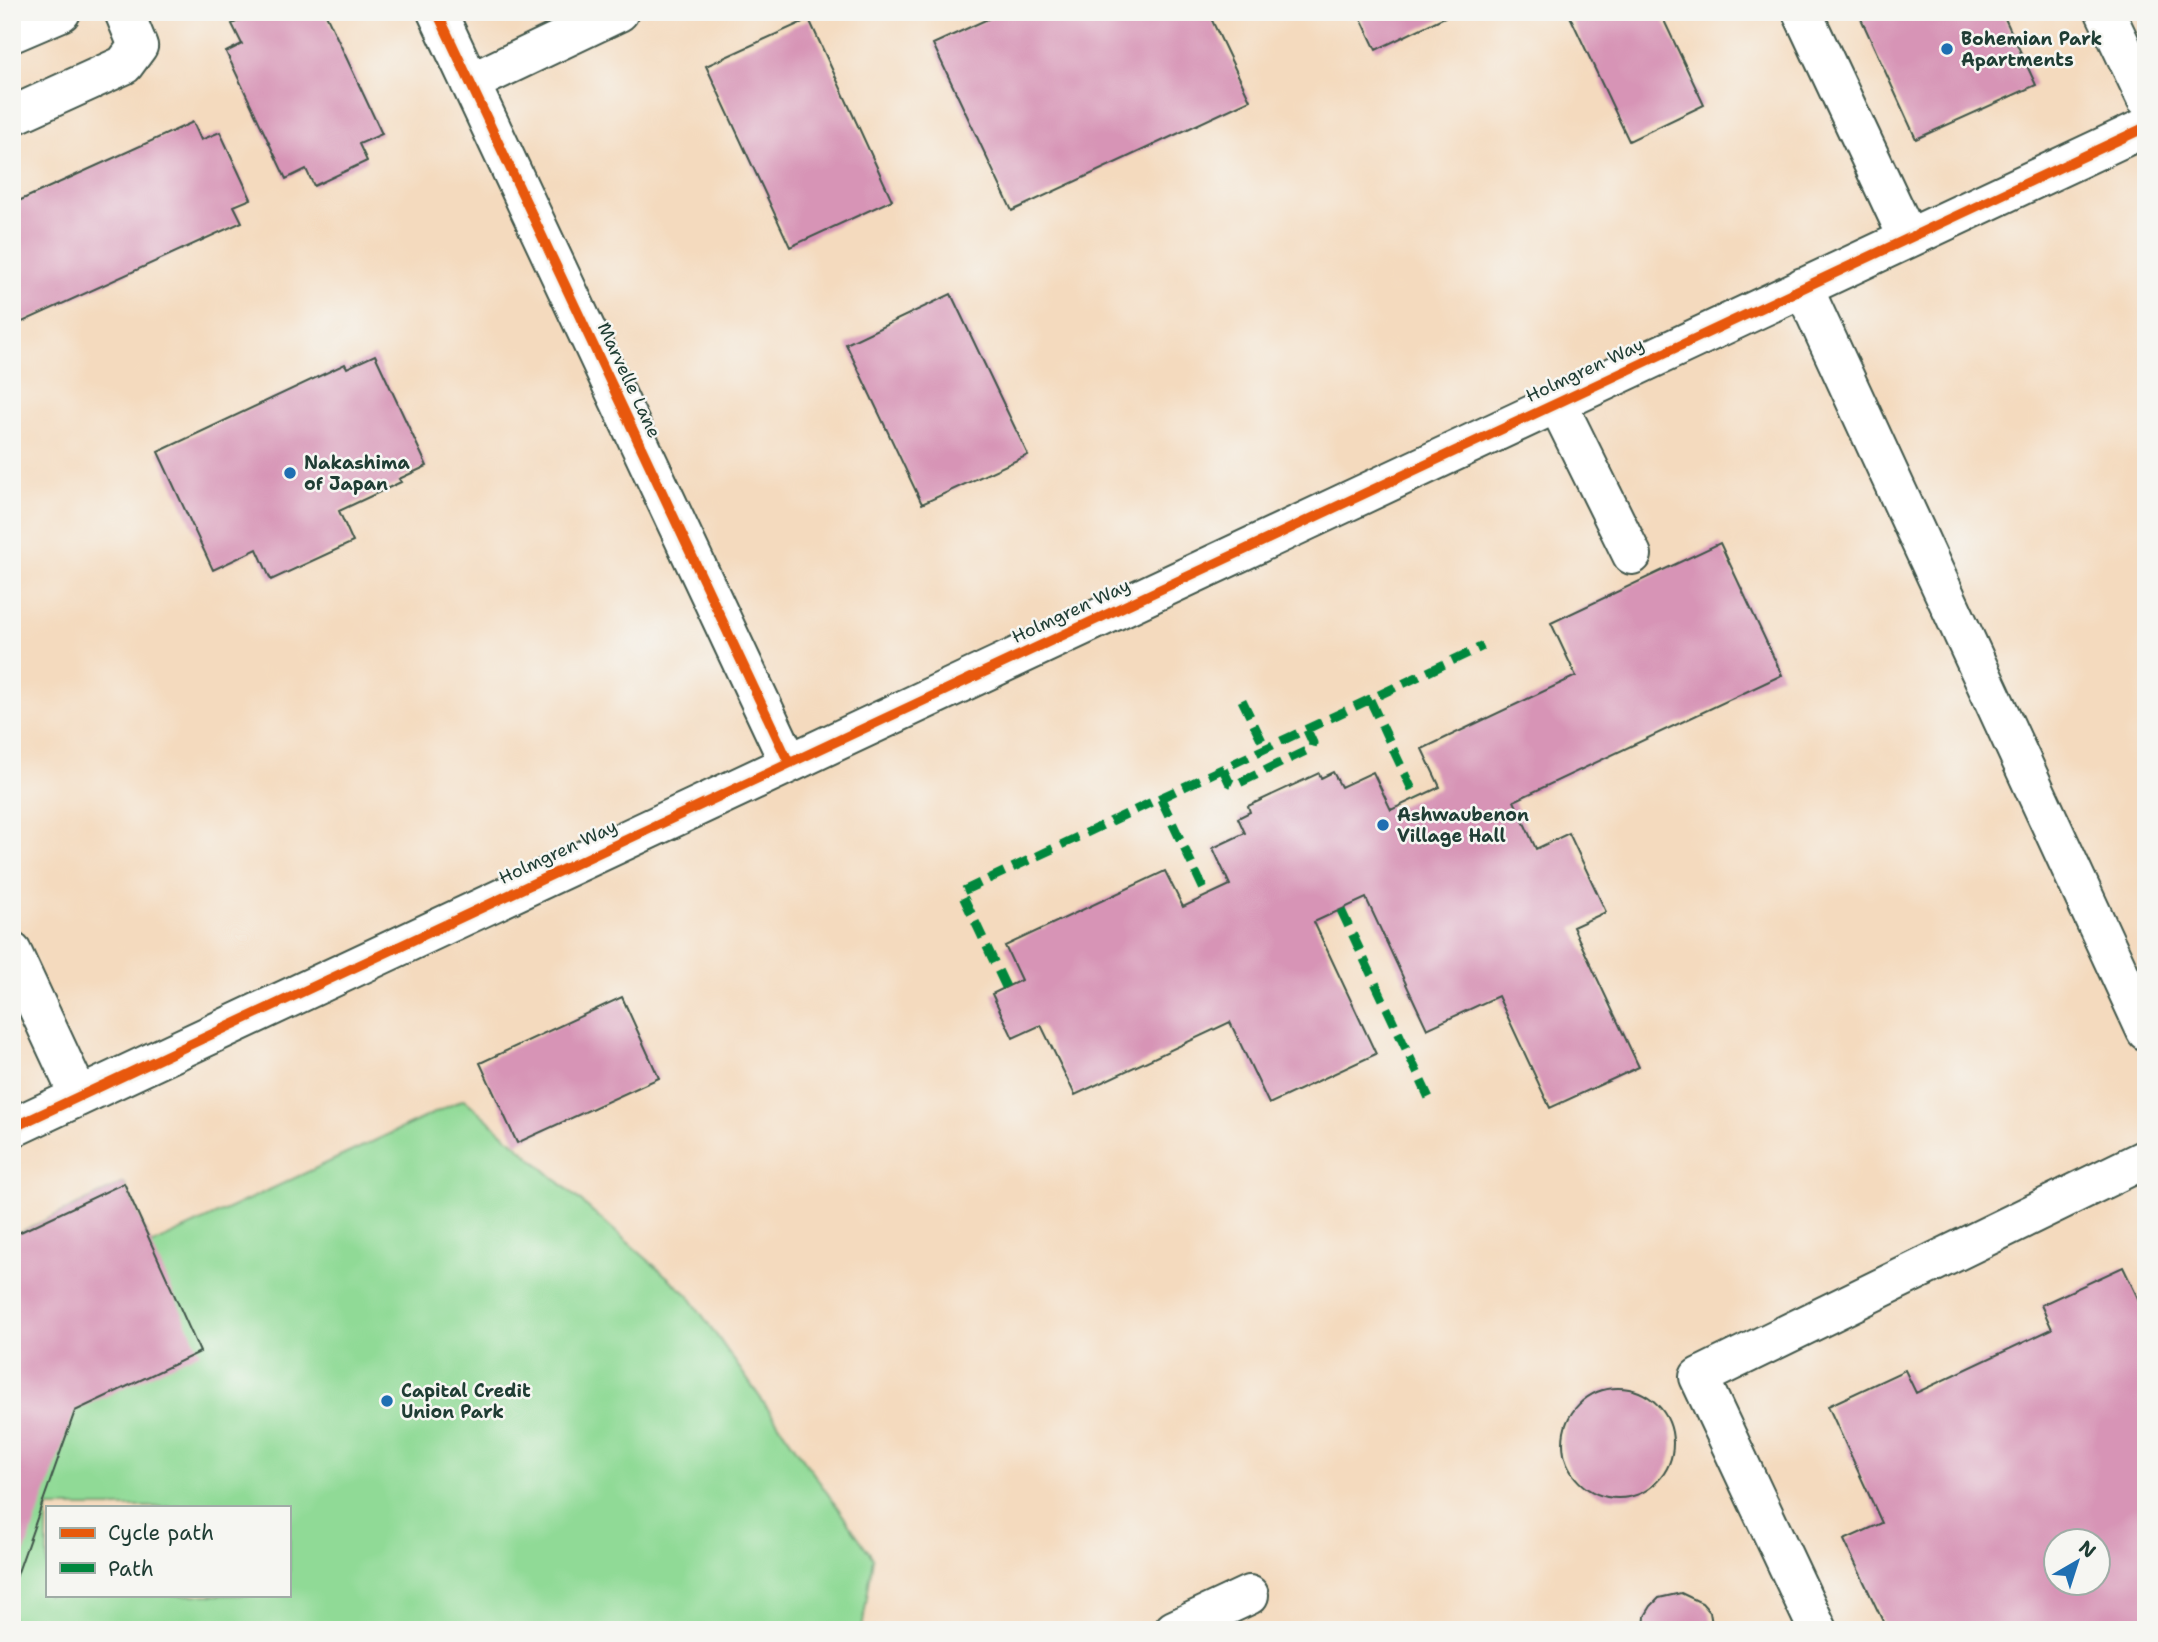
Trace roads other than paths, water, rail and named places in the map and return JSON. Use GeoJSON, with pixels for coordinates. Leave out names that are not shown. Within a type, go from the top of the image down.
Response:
{"type":"FeatureCollection","features":[{"type":"Feature","properties":{"kind":"street"},"geometry":{"type":"LineString","coordinates":[[12,33],[61,12]]}},
{"type":"Feature","properties":{"kind":"street"},"geometry":{"type":"LineString","coordinates":[[12,116],[124,65],[138,46],[124,12]]}},
{"type":"Feature","properties":{"kind":"street","name":"Marvelle Lane"},"geometry":{"type":"LineString","coordinates":[[437,12],[789,763]]}},
{"type":"Feature","properties":{"kind":"street"},"geometry":{"type":"LineString","coordinates":[[470,83],[619,12]]}},
{"type":"Feature","properties":{"kind":"street"},"geometry":{"type":"LineString","coordinates":[[1802,12],[1908,238]]}},
{"type":"Feature","properties":{"kind":"street"},"geometry":{"type":"LineString","coordinates":[[2105,12],[2146,99]]}},
{"type":"Feature","properties":{"kind":"street","name":"Holmgren Way"},"geometry":{"type":"LineString","coordinates":[[12,1128],[2146,127]]}},
{"type":"Feature","properties":{"kind":"street"},"geometry":{"type":"LineString","coordinates":[[1803,287],[2146,1031]]}},
{"type":"Feature","properties":{"kind":"street"},"geometry":{"type":"LineString","coordinates":[[1557,403],[1632,555]]}},
{"type":"Feature","properties":{"kind":"street"},"geometry":{"type":"LineString","coordinates":[[12,952],[79,1096]]}},
{"type":"Feature","properties":{"kind":"street"},"geometry":{"type":"LineString","coordinates":[[1818,1630],[1699,1377],[2145,1159]]}},
{"type":"Feature","properties":{"kind":"street"},"geometry":{"type":"LineString","coordinates":[[1174,1630],[1249,1595]]}},
{"type":"Feature","properties":{"kind":"place","name":"Bohemian Park Apartments"},"geometry":{"type":"Point","coordinates":[1947,49]}},
{"type":"Feature","properties":{"kind":"place","name":"Nakashima of Japan"},"geometry":{"type":"Point","coordinates":[290,473]}},
{"type":"Feature","properties":{"kind":"place","name":"Ashwaubenon Village Hall"},"geometry":{"type":"Point","coordinates":[1383,825]}},
{"type":"Feature","properties":{"kind":"place","name":"Capital Credit Union Park"},"geometry":{"type":"Point","coordinates":[387,1401]}}]}
